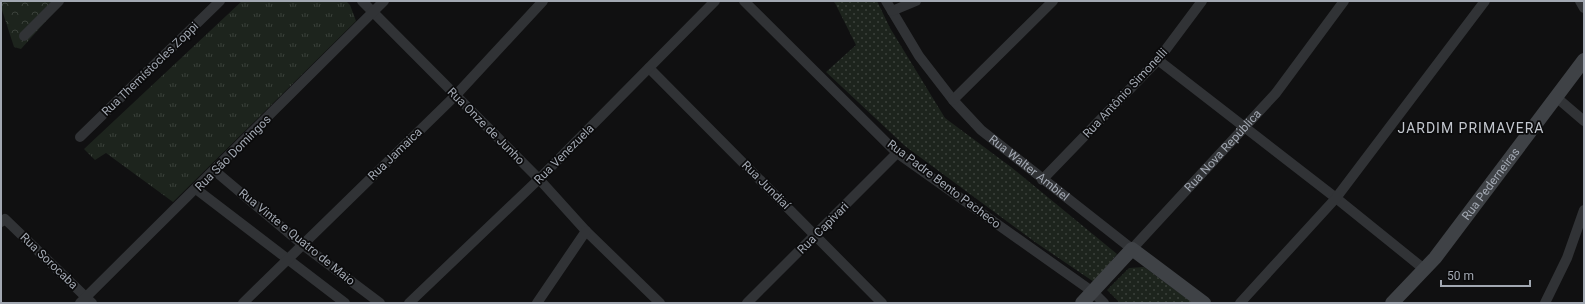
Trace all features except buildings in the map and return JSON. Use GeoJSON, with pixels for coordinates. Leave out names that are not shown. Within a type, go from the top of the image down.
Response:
{"type":"FeatureCollection","features":[{"type":"Feature","properties":{"kind":"street"},"geometry":{"type":"LineString","coordinates":[[24,36],[59,1]]}},
{"type":"Feature","properties":{"kind":"street","name":"Rua Themístocles Zoppi"},"geometry":{"type":"LineString","coordinates":[[80,137],[220,1]]}},
{"type":"Feature","properties":{"kind":"street","name":"Rua Onze de Junho"},"geometry":{"type":"LineString","coordinates":[[362,1],[539,179],[586,231],[660,303]]}},
{"type":"Feature","properties":{"kind":"street","name":"Rua São Domingos"},"geometry":{"type":"LineString","coordinates":[[86,301],[384,1]]}},
{"type":"Feature","properties":{"kind":"street","name":"Rua Jamaica"},"geometry":{"type":"LineString","coordinates":[[243,303],[456,95],[543,1]]}},
{"type":"Feature","properties":{"kind":"street","name":"Rua Venezuela"},"geometry":{"type":"LineString","coordinates":[[409,303],[539,179],[715,1]]}},
{"type":"Feature","properties":{"kind":"street","name":"Rua Padre Bento Pacheco"},"geometry":{"type":"LineString","coordinates":[[744,1],[897,152],[1093,292],[1104,303]]}},
{"type":"Feature","properties":{"kind":"street","name":"Rua Walter Ambiel"},"geometry":{"type":"LineString","coordinates":[[886,1],[919,56],[953,100],[981,130],[1042,180],[1204,303]]}},
{"type":"Feature","properties":{"kind":"street"},"geometry":{"type":"LineString","coordinates":[[892,12],[916,1]]}},
{"type":"Feature","properties":{"kind":"street"},"geometry":{"type":"LineString","coordinates":[[953,100],[1053,1]]}},
{"type":"Feature","properties":{"kind":"street","name":"Rua Antônio Simonelli"},"geometry":{"type":"LineString","coordinates":[[1042,180],[1158,60],[1202,1]]}},
{"type":"Feature","properties":{"kind":"street","name":"Rua Nova República"},"geometry":{"type":"LineString","coordinates":[[1082,303],[1276,93],[1344,1]]}},
{"type":"Feature","properties":{"kind":"street"},"geometry":{"type":"LineString","coordinates":[[1240,303],[1336,198],[1485,1]]}},
{"type":"Feature","properties":{"kind":"street"},"geometry":{"type":"LineString","coordinates":[[1580,1],[1584,8]]}},
{"type":"Feature","properties":{"kind":"street"},"geometry":{"type":"LineString","coordinates":[[1158,60],[1336,198],[1424,269]]}},
{"type":"Feature","properties":{"kind":"street","name":"Rua Pederneiras"},"geometry":{"type":"LineString","coordinates":[[1392,303],[1435,258],[1584,60]]}},
{"type":"Feature","properties":{"kind":"street","name":"Rua Jundiaí"},"geometry":{"type":"LineString","coordinates":[[649,68],[882,303]]}},
{"type":"Feature","properties":{"kind":"street"},"geometry":{"type":"LineString","coordinates":[[1556,97],[1584,121]]}},
{"type":"Feature","properties":{"kind":"street","name":"Rua Capivari"},"geometry":{"type":"LineString","coordinates":[[747,303],[816,236],[897,152]]}},
{"type":"Feature","properties":{"kind":"street","name":"Rua Vinte e Quatro de Maio"},"geometry":{"type":"LineString","coordinates":[[215,171],[303,245],[380,303]]}},
{"type":"Feature","properties":{"kind":"street","name":"Rua Vinte e Quatro de Maio"},"geometry":{"type":"LineString","coordinates":[[196,190],[345,303]]}},
{"type":"Feature","properties":{"kind":"street"},"geometry":{"type":"LineString","coordinates":[[1545,303],[1567,258],[1584,210]]}},
{"type":"Feature","properties":{"kind":"street","name":"Rua Sorocaba"},"geometry":{"type":"LineString","coordinates":[[3,220],[86,301]]}},
{"type":"Feature","properties":{"kind":"street"},"geometry":{"type":"LineString","coordinates":[[537,303],[586,231]]}},
{"type":"Feature","properties":{"kind":"green space"},"geometry":{"type":"Polygon","coordinates":[[[1,1],[64,1],[21,49],[14,47],[1,7],[1,1]]]}},
{"type":"Feature","properties":{"kind":"green space"},"geometry":{"type":"Polygon","coordinates":[[[242,1],[346,1],[350,5],[356,21],[173,202],[106,153],[95,160],[84,149],[242,1]]]}},
{"type":"Feature","properties":{"kind":"green space"},"geometry":{"type":"Polygon","coordinates":[[[834,1],[877,1],[890,28],[945,118],[1011,167],[1117,254],[1094,282],[1035,242],[905,146],[826,72],[856,45],[834,1]]]}},
{"type":"Feature","properties":{"kind":"green space"},"geometry":{"type":"Polygon","coordinates":[[[1144,267],[1193,303],[1120,303],[1107,290],[1129,268],[1144,267]]]}},
{"type":"Feature","properties":{"kind":"district","name":"JARDIM PRIMAVERA"},"geometry":{"type":"Point","coordinates":[1471,128]}}]}
